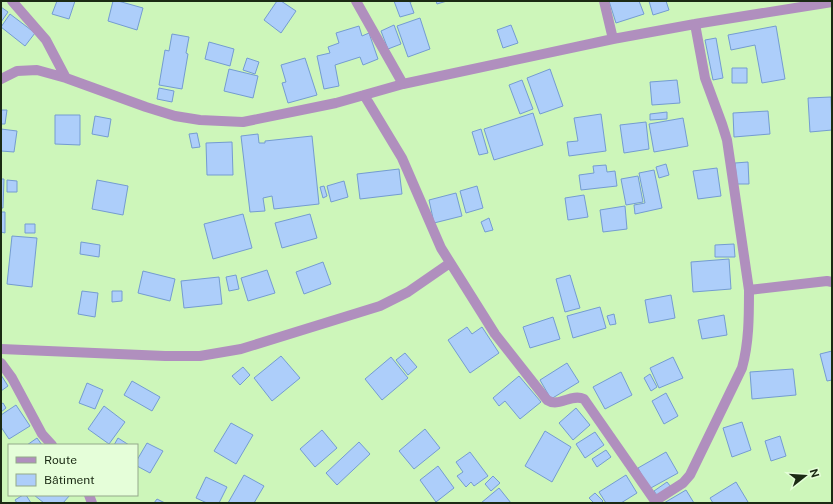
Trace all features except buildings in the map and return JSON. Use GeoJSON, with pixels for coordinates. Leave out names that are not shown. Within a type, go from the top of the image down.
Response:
{"type":"FeatureCollection","features":[{"type":"Feature","properties":{"kind":"street"},"geometry":{"type":"LineString","coordinates":[[12,1],[46,40],[66,78]]}},
{"type":"Feature","properties":{"kind":"street"},"geometry":{"type":"LineString","coordinates":[[356,1],[403,84]]}},
{"type":"Feature","properties":{"kind":"street"},"geometry":{"type":"LineString","coordinates":[[604,1],[613,39]]}},
{"type":"Feature","properties":{"kind":"street"},"geometry":{"type":"LineString","coordinates":[[1,79],[17,71],[37,70],[66,78],[146,108],[175,116],[200,120],[243,122],[336,103],[403,84],[613,39],[832,2]]}},
{"type":"Feature","properties":{"kind":"street"},"geometry":{"type":"LineString","coordinates":[[364,95],[402,158],[441,248],[495,334],[547,400],[551,403],[557,403],[577,397],[584,399],[656,502],[683,483],[690,475],[742,368],[745,356],[749,312],[749,290],[727,140],[705,78],[695,24]]}},
{"type":"Feature","properties":{"kind":"street"},"geometry":{"type":"LineString","coordinates":[[1,349],[165,356],[200,356],[241,349],[380,306],[408,292],[450,263]]}},
{"type":"Feature","properties":{"kind":"street"},"geometry":{"type":"LineString","coordinates":[[749,290],[827,281],[832,282]]}},
{"type":"Feature","properties":{"kind":"street"},"geometry":{"type":"LineString","coordinates":[[1,363],[12,378],[42,434],[51,444]]}}]}
